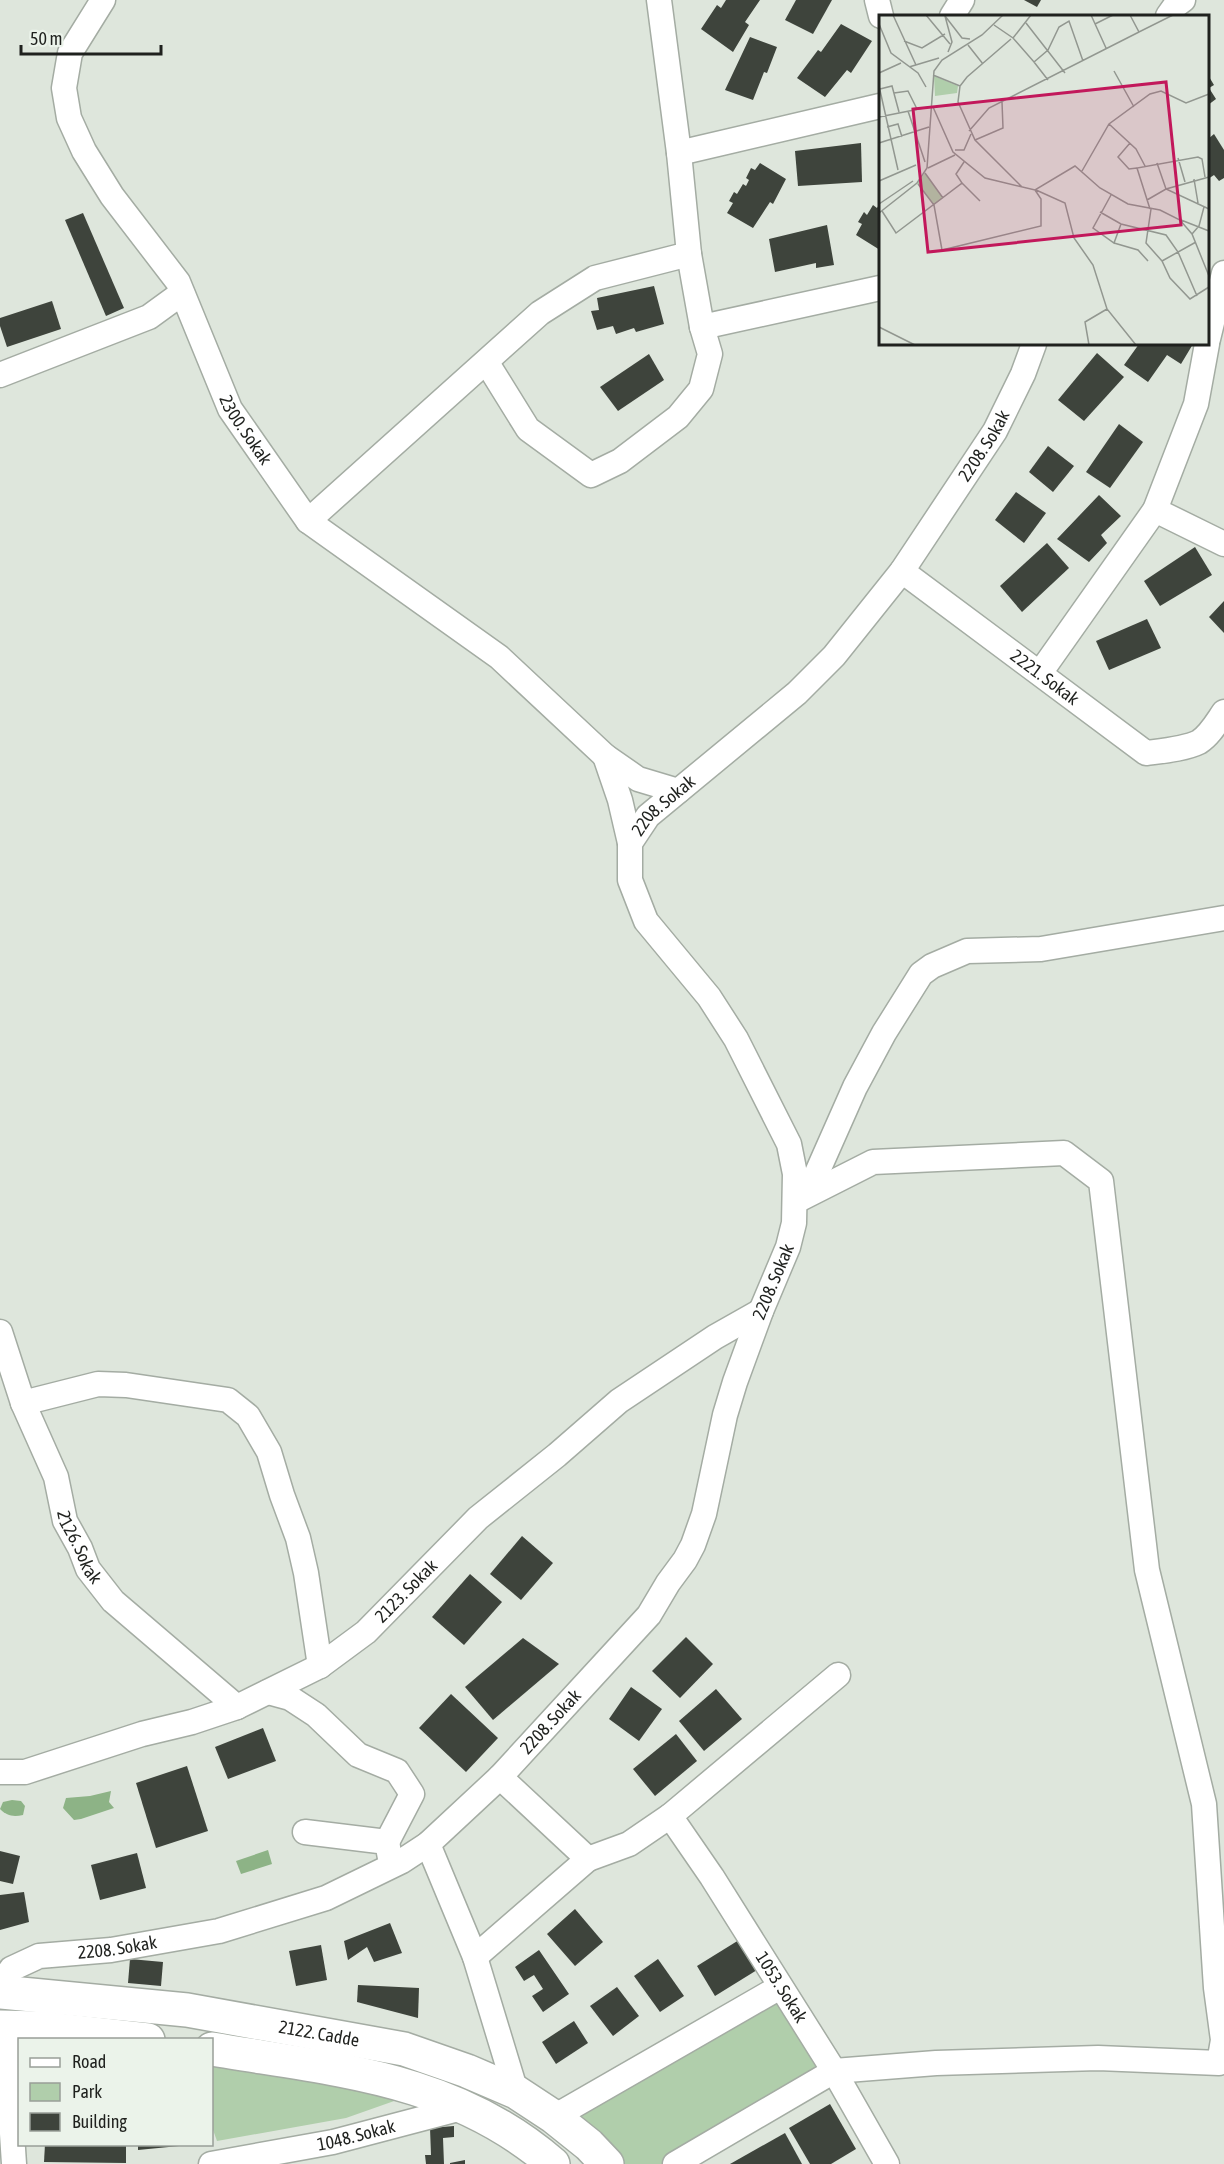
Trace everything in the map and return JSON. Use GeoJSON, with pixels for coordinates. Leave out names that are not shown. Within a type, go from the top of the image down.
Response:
{"type":"FeatureCollection","features":[{"type":"Feature","properties":{"kind":"highway","name":"2122. Cadde"},"geometry":{"type":"LineString","coordinates":[[2,1992],[187,2010],[404,2049],[467,2071],[516,2092],[554,2117],[589,2145],[607,2164]]}},
{"type":"Feature","properties":{"kind":"highway"},"geometry":{"type":"LineString","coordinates":[[3,2027],[132,2038]]}},
{"type":"Feature","properties":{"kind":"highway","name":"2122. Cadde"},"geometry":{"type":"LineString","coordinates":[[213,2049],[372,2076],[442,2096],[501,2125],[531,2145],[553,2164]]}},
{"type":"Feature","properties":{"kind":"street","name":"2300. Sokak"},"geometry":{"type":"LineString","coordinates":[[103,0],[70,53],[63,88],[69,118],[84,151],[112,196],[178,282],[230,410],[308,521],[499,657],[605,756],[638,779]]}},
{"type":"Feature","properties":{"kind":"street"},"geometry":{"type":"LineString","coordinates":[[487,363],[528,429],[591,476],[620,461],[678,417],[701,389],[710,354],[702,327],[689,254],[679,153],[659,0]]}},
{"type":"Feature","properties":{"kind":"street"},"geometry":{"type":"LineString","coordinates":[[877,0],[881,15]]}},
{"type":"Feature","properties":{"kind":"street"},"geometry":{"type":"LineString","coordinates":[[953,15],[962,0]]}},
{"type":"Feature","properties":{"kind":"street"},"geometry":{"type":"LineString","coordinates":[[679,153],[879,106]]}},
{"type":"Feature","properties":{"kind":"street"},"geometry":{"type":"LineString","coordinates":[[308,521],[487,363],[540,313],[595,278],[689,254]]}},
{"type":"Feature","properties":{"kind":"street"},"geometry":{"type":"LineString","coordinates":[[1209,334],[1218,286]]}},
{"type":"Feature","properties":{"kind":"street"},"geometry":{"type":"LineString","coordinates":[[702,327],[879,288]]}},
{"type":"Feature","properties":{"kind":"street"},"geometry":{"type":"LineString","coordinates":[[0,375],[149,317],[183,293]]}},
{"type":"Feature","properties":{"kind":"street","name":"2208. Sokak"},"geometry":{"type":"LineString","coordinates":[[2,1992],[11,1969],[39,1956],[111,1950],[219,1931],[326,1898],[391,1866],[428,1844],[500,1777],[592,1680],[649,1615],[685,1560],[704,1514],[725,1415],[761,1311],[788,1247],[794,1223],[795,1174],[789,1144],[736,1039],[709,997],[646,921],[630,880],[630,843],[653,811],[797,693],[834,656],[902,571],[995,431],[1023,374],[1034,345]]}},
{"type":"Feature","properties":{"kind":"street"},"geometry":{"type":"LineString","coordinates":[[1040,673],[1155,510],[1196,404],[1207,345]]}},
{"type":"Feature","properties":{"kind":"street"},"geometry":{"type":"LineString","coordinates":[[1155,510],[1224,544]]}},
{"type":"Feature","properties":{"kind":"street","name":"2221. Sokak"},"geometry":{"type":"LineString","coordinates":[[902,571],[1146,753],[1171,750],[1198,742],[1214,727],[1224,712]]}},
{"type":"Feature","properties":{"kind":"street"},"geometry":{"type":"LineString","coordinates":[[605,756],[620,800],[630,843]]}},
{"type":"Feature","properties":{"kind":"street"},"geometry":{"type":"LineString","coordinates":[[638,779],[678,791]]}},
{"type":"Feature","properties":{"kind":"street"},"geometry":{"type":"LineString","coordinates":[[638,779],[653,811]]}},
{"type":"Feature","properties":{"kind":"street"},"geometry":{"type":"LineString","coordinates":[[620,800],[653,811]]}},
{"type":"Feature","properties":{"kind":"street"},"geometry":{"type":"LineString","coordinates":[[796,1201],[812,1184],[855,1087],[884,1033],[921,974],[932,966],[967,951],[1041,949],[1224,918]]}},
{"type":"Feature","properties":{"kind":"street"},"geometry":{"type":"LineString","coordinates":[[675,2164],[834,2071],[936,2063],[1098,2058],[1221,2064],[1223,2040],[1216,1988],[1204,1804],[1147,1570],[1101,1181],[1064,1153],[873,1162],[796,1201]]}},
{"type":"Feature","properties":{"kind":"street","name":"2123. Sokak"},"geometry":{"type":"LineString","coordinates":[[0,1772],[25,1772],[142,1734],[192,1722],[237,1707],[320,1666],[366,1632],[478,1518],[620,1401],[715,1337],[761,1311]]}},
{"type":"Feature","properties":{"kind":"street","name":"2126. Sokak"},"geometry":{"type":"LineString","coordinates":[[0,1332],[23,1403],[56,1477],[65,1521],[80,1548],[88,1569],[113,1601],[237,1707]]}},
{"type":"Feature","properties":{"kind":"street"},"geometry":{"type":"LineString","coordinates":[[23,1403],[98,1384],[126,1385],[228,1400],[248,1416],[269,1452],[298,1538],[320,1666]]}},
{"type":"Feature","properties":{"kind":"street"},"geometry":{"type":"LineString","coordinates":[[475,1957],[588,1859],[629,1844],[670,1816],[838,1675]]}},
{"type":"Feature","properties":{"kind":"street"},"geometry":{"type":"LineString","coordinates":[[268,1692],[290,1698],[316,1715],[358,1755],[397,1771],[412,1794],[387,1842],[391,1866]]}},
{"type":"Feature","properties":{"kind":"street"},"geometry":{"type":"LineString","coordinates":[[500,1777],[588,1859]]}},
{"type":"Feature","properties":{"kind":"street","name":"1053. Sokak"},"geometry":{"type":"LineString","coordinates":[[670,1816],[834,2071],[887,2164]]}},
{"type":"Feature","properties":{"kind":"street"},"geometry":{"type":"LineString","coordinates":[[305,1832],[387,1842]]}},
{"type":"Feature","properties":{"kind":"street"},"geometry":{"type":"LineString","coordinates":[[428,1844],[475,1957],[516,2092]]}},
{"type":"Feature","properties":{"kind":"street"},"geometry":{"type":"LineString","coordinates":[[554,2117],[780,1988]]}},
{"type":"Feature","properties":{"kind":"street"},"geometry":{"type":"LineString","coordinates":[[3,2027],[5,2130],[14,2164]]}},
{"type":"Feature","properties":{"kind":"street","name":"1048. Sokak"},"geometry":{"type":"LineString","coordinates":[[213,2164],[333,2142],[466,2107]]}},
{"type":"Feature","properties":{"kind":"street"},"geometry":{"type":"LineString","coordinates":[[207,2146],[213,2164]]}},
{"type":"Feature","properties":{"kind":"green space"},"geometry":{"type":"Polygon","coordinates":[[[780,1987],[834,2071],[675,2164],[607,2164],[554,2117],[780,1987]]]}},
{"type":"Feature","properties":{"kind":"green space"},"geometry":{"type":"Polygon","coordinates":[[[213,2060],[414,2094],[346,2118],[217,2141],[213,2130],[213,2060]]]}},
{"type":"Feature","properties":{"kind":"shaded area"},"geometry":{"type":"Polygon","coordinates":[[[111,1791],[109,1802],[114,1808],[74,1820],[63,1808],[66,1798],[111,1791]]]}},
{"type":"Feature","properties":{"kind":"shaded area"},"geometry":{"type":"Polygon","coordinates":[[[21,1801],[25,1806],[23,1815],[10,1815],[0,1809],[3,1802],[21,1801]]]}},
{"type":"Feature","properties":{"kind":"shaded area"},"geometry":{"type":"Polygon","coordinates":[[[268,1850],[272,1864],[241,1874],[236,1861],[268,1850]]]}},
{"type":"Feature","properties":{"kind":"building"},"geometry":{"type":"Polygon","coordinates":[[[726,0],[760,0],[745,22],[749,25],[733,52],[701,29],[717,5],[721,8],[726,0]]]}},
{"type":"Feature","properties":{"kind":"building"},"geometry":{"type":"Polygon","coordinates":[[[796,0],[832,0],[813,34],[785,20],[796,0]]]}},
{"type":"Feature","properties":{"kind":"building"},"geometry":{"type":"Polygon","coordinates":[[[1024,0],[1041,0],[1037,7],[1024,0]]]}},
{"type":"Feature","properties":{"kind":"building"},"geometry":{"type":"Polygon","coordinates":[[[841,24],[872,41],[851,73],[847,70],[825,97],[797,78],[818,50],[821,52],[841,24]]]}},
{"type":"Feature","properties":{"kind":"building"},"geometry":{"type":"Polygon","coordinates":[[[750,37],[777,47],[753,100],[725,90],[750,37]]]}},
{"type":"Feature","properties":{"kind":"building"},"geometry":{"type":"Polygon","coordinates":[[[1209,77],[1214,85],[1209,88],[1209,77]]]}},
{"type":"Feature","properties":{"kind":"building"},"geometry":{"type":"Polygon","coordinates":[[[1209,88],[1216,99],[1209,104],[1209,88]]]}},
{"type":"Feature","properties":{"kind":"building"},"geometry":{"type":"Polygon","coordinates":[[[1214,134],[1224,150],[1224,178],[1219,181],[1214,175],[1209,178],[1209,138],[1214,134]]]}},
{"type":"Feature","properties":{"kind":"building"},"geometry":{"type":"Polygon","coordinates":[[[861,143],[862,182],[798,186],[795,151],[861,143]]]}},
{"type":"Feature","properties":{"kind":"building"},"geometry":{"type":"Polygon","coordinates":[[[760,163],[786,179],[773,204],[770,202],[753,228],[727,213],[733,203],[729,201],[734,192],[737,194],[743,184],[746,186],[749,180],[746,178],[751,168],[755,170],[760,163]]]}},
{"type":"Feature","properties":{"kind":"building"},"geometry":{"type":"Polygon","coordinates":[[[873,205],[877,208],[879,205],[879,249],[856,235],[862,224],[858,222],[864,212],[867,215],[873,205]]]}},
{"type":"Feature","properties":{"kind":"building"},"geometry":{"type":"Polygon","coordinates":[[[83,213],[124,308],[106,316],[65,220],[83,213]]]}},
{"type":"Feature","properties":{"kind":"building"},"geometry":{"type":"Polygon","coordinates":[[[827,225],[834,265],[816,268],[816,263],[775,272],[769,239],[827,225]]]}},
{"type":"Feature","properties":{"kind":"building"},"geometry":{"type":"Polygon","coordinates":[[[654,286],[664,324],[636,332],[634,328],[616,334],[613,326],[597,330],[591,311],[599,310],[597,298],[654,286]]]}},
{"type":"Feature","properties":{"kind":"building"},"geometry":{"type":"Polygon","coordinates":[[[52,301],[61,329],[7,347],[0,326],[0,318],[52,301]]]}},
{"type":"Feature","properties":{"kind":"building"},"geometry":{"type":"Polygon","coordinates":[[[1138,345],[1192,345],[1181,364],[1167,355],[1148,382],[1124,365],[1138,345]]]}},
{"type":"Feature","properties":{"kind":"building"},"geometry":{"type":"Polygon","coordinates":[[[1097,353],[1124,377],[1084,421],[1058,400],[1097,353]]]}},
{"type":"Feature","properties":{"kind":"building"},"geometry":{"type":"Polygon","coordinates":[[[649,354],[664,380],[618,411],[600,387],[649,354]]]}},
{"type":"Feature","properties":{"kind":"building"},"geometry":{"type":"Polygon","coordinates":[[[1119,424],[1143,442],[1110,488],[1086,472],[1119,424]]]}},
{"type":"Feature","properties":{"kind":"building"},"geometry":{"type":"Polygon","coordinates":[[[1048,446],[1074,466],[1053,492],[1029,472],[1048,446]]]}},
{"type":"Feature","properties":{"kind":"building"},"geometry":{"type":"Polygon","coordinates":[[[1016,492],[1046,513],[1024,543],[995,520],[1016,492]]]}},
{"type":"Feature","properties":{"kind":"building"},"geometry":{"type":"Polygon","coordinates":[[[1099,495],[1121,516],[1101,535],[1107,543],[1089,562],[1057,539],[1099,495]]]}},
{"type":"Feature","properties":{"kind":"building"},"geometry":{"type":"Polygon","coordinates":[[[1047,543],[1069,568],[1022,612],[1000,586],[1047,543]]]}},
{"type":"Feature","properties":{"kind":"building"},"geometry":{"type":"Polygon","coordinates":[[[1195,547],[1212,575],[1160,606],[1144,581],[1195,547]]]}},
{"type":"Feature","properties":{"kind":"building"},"geometry":{"type":"Polygon","coordinates":[[[1224,601],[1224,633],[1209,617],[1224,601]]]}},
{"type":"Feature","properties":{"kind":"building"},"geometry":{"type":"Polygon","coordinates":[[[1147,619],[1161,648],[1109,670],[1096,641],[1147,619]]]}},
{"type":"Feature","properties":{"kind":"building"},"geometry":{"type":"Polygon","coordinates":[[[522,1536],[553,1563],[521,1600],[490,1574],[522,1536]]]}},
{"type":"Feature","properties":{"kind":"building"},"geometry":{"type":"Polygon","coordinates":[[[470,1574],[502,1602],[464,1645],[432,1617],[470,1574]]]}},
{"type":"Feature","properties":{"kind":"building"},"geometry":{"type":"Polygon","coordinates":[[[686,1637],[713,1664],[680,1698],[652,1671],[686,1637]]]}},
{"type":"Feature","properties":{"kind":"building"},"geometry":{"type":"Polygon","coordinates":[[[523,1638],[559,1664],[493,1720],[465,1687],[523,1638]]]}},
{"type":"Feature","properties":{"kind":"building"},"geometry":{"type":"Polygon","coordinates":[[[631,1687],[662,1709],[639,1741],[609,1719],[631,1687]]]}},
{"type":"Feature","properties":{"kind":"building"},"geometry":{"type":"Polygon","coordinates":[[[716,1689],[742,1719],[704,1751],[679,1721],[716,1689]]]}},
{"type":"Feature","properties":{"kind":"building"},"geometry":{"type":"Polygon","coordinates":[[[451,1694],[498,1738],[466,1772],[419,1728],[451,1694]]]}},
{"type":"Feature","properties":{"kind":"building"},"geometry":{"type":"Polygon","coordinates":[[[263,1728],[276,1761],[228,1779],[215,1747],[263,1728]]]}},
{"type":"Feature","properties":{"kind":"building"},"geometry":{"type":"Polygon","coordinates":[[[676,1734],[697,1761],[655,1796],[633,1769],[676,1734]]]}},
{"type":"Feature","properties":{"kind":"building"},"geometry":{"type":"Polygon","coordinates":[[[187,1766],[208,1831],[156,1848],[136,1783],[187,1766]]]}},
{"type":"Feature","properties":{"kind":"building"},"geometry":{"type":"Polygon","coordinates":[[[0,1851],[20,1856],[13,1884],[0,1881],[0,1851]]]}},
{"type":"Feature","properties":{"kind":"building"},"geometry":{"type":"Polygon","coordinates":[[[137,1853],[146,1888],[100,1900],[91,1865],[137,1853]]]}},
{"type":"Feature","properties":{"kind":"building"},"geometry":{"type":"Polygon","coordinates":[[[24,1892],[29,1922],[0,1930],[0,1895],[24,1892]]]}},
{"type":"Feature","properties":{"kind":"building"},"geometry":{"type":"Polygon","coordinates":[[[575,1909],[603,1942],[575,1966],[547,1934],[575,1909]]]}},
{"type":"Feature","properties":{"kind":"building"},"geometry":{"type":"Polygon","coordinates":[[[390,1923],[402,1953],[374,1962],[367,1947],[348,1960],[344,1941],[390,1923]]]}},
{"type":"Feature","properties":{"kind":"building"},"geometry":{"type":"Polygon","coordinates":[[[739,1940],[757,1970],[715,1996],[697,1966],[739,1940]]]}},
{"type":"Feature","properties":{"kind":"building"},"geometry":{"type":"Polygon","coordinates":[[[321,1945],[327,1980],[296,1986],[289,1951],[321,1945]]]}},
{"type":"Feature","properties":{"kind":"building"},"geometry":{"type":"Polygon","coordinates":[[[539,1950],[569,1994],[543,2012],[532,1996],[543,1989],[534,1975],[524,1981],[515,1967],[539,1950]]]}},
{"type":"Feature","properties":{"kind":"building"},"geometry":{"type":"Polygon","coordinates":[[[130,1959],[163,1962],[161,1986],[128,1983],[130,1959]]]}},
{"type":"Feature","properties":{"kind":"building"},"geometry":{"type":"Polygon","coordinates":[[[658,1959],[684,1996],[660,2012],[634,1976],[658,1959]]]}},
{"type":"Feature","properties":{"kind":"building"},"geometry":{"type":"Polygon","coordinates":[[[358,1985],[419,1988],[418,2018],[357,2002],[358,1985]]]}},
{"type":"Feature","properties":{"kind":"building"},"geometry":{"type":"Polygon","coordinates":[[[617,1987],[639,2016],[613,2036],[590,2006],[617,1987]]]}},
{"type":"Feature","properties":{"kind":"building"},"geometry":{"type":"Polygon","coordinates":[[[574,2021],[588,2043],[556,2064],[542,2042],[574,2021]]]}},
{"type":"Feature","properties":{"kind":"building"},"geometry":{"type":"Polygon","coordinates":[[[830,2104],[856,2149],[831,2164],[810,2164],[789,2128],[830,2104]]]}},
{"type":"Feature","properties":{"kind":"building"},"geometry":{"type":"Polygon","coordinates":[[[454,2126],[454,2137],[443,2138],[444,2164],[426,2164],[425,2155],[431,2155],[430,2128],[454,2126]]]}},
{"type":"Feature","properties":{"kind":"building"},"geometry":{"type":"Polygon","coordinates":[[[785,2133],[802,2164],[730,2164],[785,2133]]]}},
{"type":"Feature","properties":{"kind":"building"},"geometry":{"type":"Polygon","coordinates":[[[45,2146],[126,2146],[126,2163],[44,2162],[45,2146]]]}},
{"type":"Feature","properties":{"kind":"building"},"geometry":{"type":"Polygon","coordinates":[[[138,2146],[179,2146],[138,2150],[138,2146]]]}},
{"type":"Feature","properties":{"kind":"building"},"geometry":{"type":"Polygon","coordinates":[[[465,2160],[465,2164],[450,2164],[450,2163],[465,2160]]]}}]}
